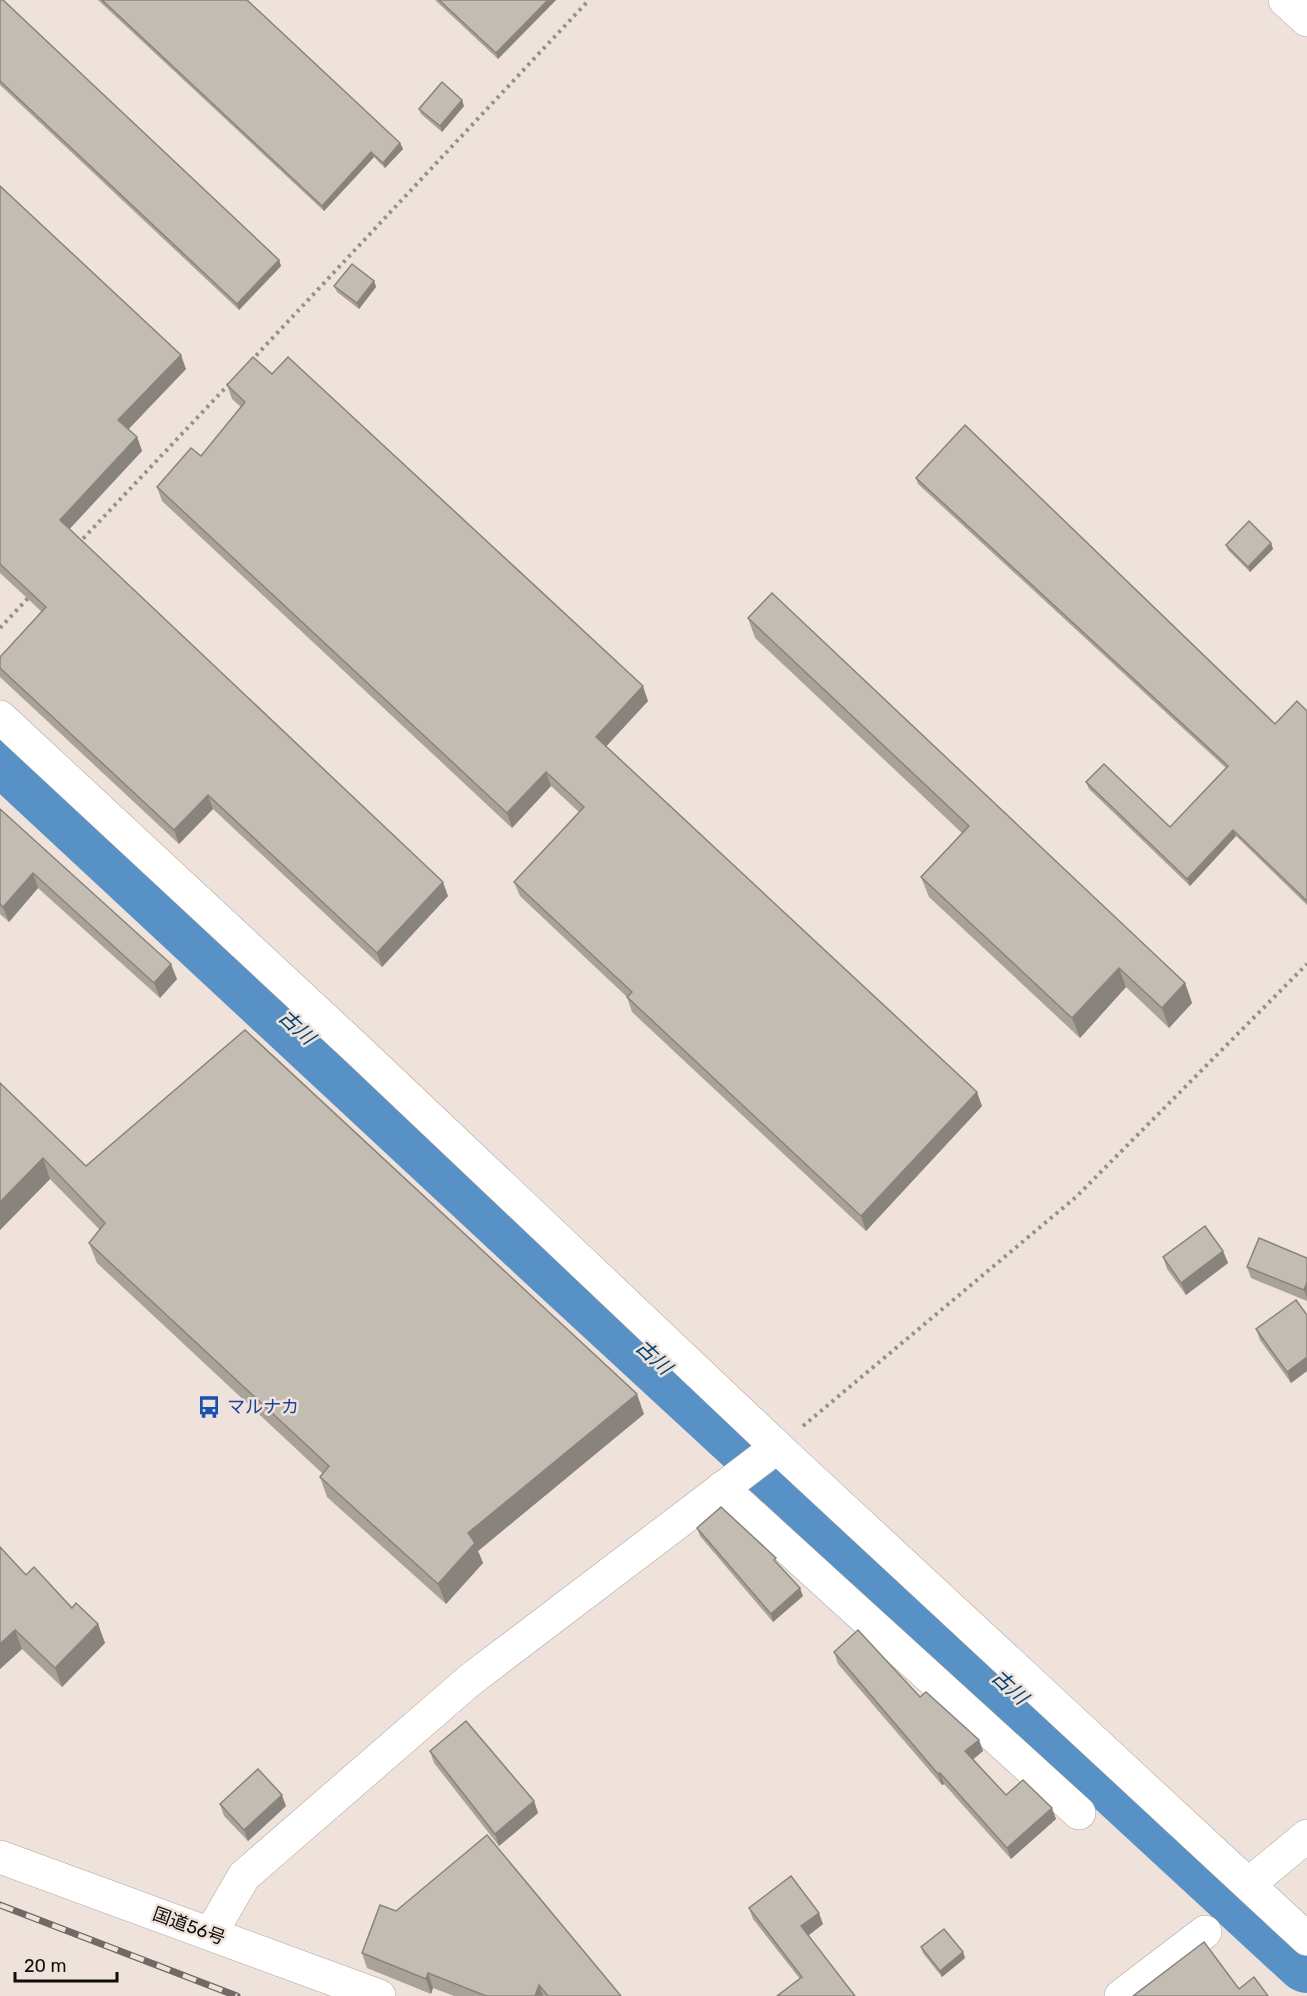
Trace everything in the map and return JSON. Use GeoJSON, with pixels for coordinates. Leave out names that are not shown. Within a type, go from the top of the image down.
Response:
{"type":"FeatureCollection","features":[{"type":"Feature","properties":{"kind":"main road"},"geometry":{"type":"LineString","coordinates":[[1286,0],[1307,20]]}},
{"type":"Feature","properties":{"kind":"main road"},"geometry":{"type":"LineString","coordinates":[[0,717],[357,1049],[772,1452],[1250,1884],[1307,1939]]}},
{"type":"Feature","properties":{"kind":"main road"},"geometry":{"type":"LineString","coordinates":[[211,1933],[243,1876],[470,1680],[772,1452]]}},
{"type":"Feature","properties":{"kind":"main road"},"geometry":{"type":"LineString","coordinates":[[730,1482],[1079,1813]]}},
{"type":"Feature","properties":{"kind":"main road"},"geometry":{"type":"LineString","coordinates":[[1250,1884],[1307,1836]]}},
{"type":"Feature","properties":{"kind":"main road","name":"国道56号"},"geometry":{"type":"LineString","coordinates":[[0,1857],[379,1996]]}},
{"type":"Feature","properties":{"kind":"main road"},"geometry":{"type":"LineString","coordinates":[[1121,1996],[1204,1932]]}},
{"type":"Feature","properties":{"kind":"path"},"geometry":{"type":"LineString","coordinates":[[245,366],[589,0]]}},
{"type":"Feature","properties":{"kind":"path"},"geometry":{"type":"LineString","coordinates":[[74,550],[237,375]]}},
{"type":"Feature","properties":{"kind":"path"},"geometry":{"type":"LineString","coordinates":[[0,628],[33,593]]}},
{"type":"Feature","properties":{"kind":"path"},"geometry":{"type":"LineString","coordinates":[[772,1452],[1076,1197],[1307,964]]}},
{"type":"Feature","properties":{"kind":"building"},"geometry":{"type":"Polygon","coordinates":[[[0,0],[3,0],[279,260],[237,304],[0,81],[0,0]]]}},
{"type":"Feature","properties":{"kind":"building"},"geometry":{"type":"Polygon","coordinates":[[[102,0],[247,0],[400,143],[383,163],[371,152],[322,206],[102,0]]]}},
{"type":"Feature","properties":{"kind":"building"},"geometry":{"type":"Polygon","coordinates":[[[439,0],[548,0],[496,53],[439,0]]]}},
{"type":"Feature","properties":{"kind":"building"},"geometry":{"type":"Polygon","coordinates":[[[442,82],[462,100],[440,126],[419,109],[442,82]]]}},
{"type":"Feature","properties":{"kind":"building"},"geometry":{"type":"Polygon","coordinates":[[[0,186],[181,355],[118,420],[137,437],[60,520],[443,882],[377,953],[208,795],[174,830],[0,668],[0,657],[46,607],[0,564],[0,186]]]}},
{"type":"Feature","properties":{"kind":"building"},"geometry":{"type":"Polygon","coordinates":[[[352,264],[374,281],[357,303],[334,286],[352,264]]]}},
{"type":"Feature","properties":{"kind":"building"},"geometry":{"type":"Polygon","coordinates":[[[253,357],[272,374],[288,357],[643,686],[596,737],[977,1092],[861,1216],[627,997],[632,992],[514,882],[584,807],[546,772],[507,813],[157,487],[191,448],[201,456],[245,402],[227,385],[253,357]]]}},
{"type":"Feature","properties":{"kind":"building"},"geometry":{"type":"Polygon","coordinates":[[[965,425],[1275,724],[1297,701],[1307,711],[1307,901],[1233,830],[1187,879],[1086,782],[1104,764],[1170,827],[1228,766],[916,478],[965,425]]]}},
{"type":"Feature","properties":{"kind":"building"},"geometry":{"type":"Polygon","coordinates":[[[1249,521],[1271,543],[1248,567],[1226,545],[1249,521]]]}},
{"type":"Feature","properties":{"kind":"building"},"geometry":{"type":"Polygon","coordinates":[[[772,593],[1185,983],[1162,1008],[1119,968],[1072,1018],[921,877],[969,826],[748,618],[772,593]]]}},
{"type":"Feature","properties":{"kind":"building"},"geometry":{"type":"Polygon","coordinates":[[[0,809],[171,964],[154,983],[33,873],[3,907],[0,904],[0,809]]]}},
{"type":"Feature","properties":{"kind":"building"},"geometry":{"type":"Polygon","coordinates":[[[245,1030],[637,1394],[468,1533],[475,1543],[438,1584],[320,1477],[329,1466],[89,1243],[105,1223],[43,1158],[0,1202],[0,1083],[86,1166],[245,1030]]]}},
{"type":"Feature","properties":{"kind":"building"},"geometry":{"type":"Polygon","coordinates":[[[1205,1226],[1223,1251],[1181,1283],[1163,1257],[1205,1226]]]}},
{"type":"Feature","properties":{"kind":"building"},"geometry":{"type":"Polygon","coordinates":[[[1259,1238],[1307,1258],[1307,1282],[1304,1290],[1247,1267],[1259,1238]]]}},
{"type":"Feature","properties":{"kind":"building"},"geometry":{"type":"Polygon","coordinates":[[[1296,1300],[1307,1315],[1307,1357],[1287,1372],[1256,1329],[1296,1300]]]}},
{"type":"Feature","properties":{"kind":"building"},"geometry":{"type":"Polygon","coordinates":[[[721,1507],[776,1558],[774,1560],[800,1588],[771,1614],[697,1528],[721,1507]]]}},
{"type":"Feature","properties":{"kind":"building"},"geometry":{"type":"Polygon","coordinates":[[[0,1547],[26,1575],[34,1567],[72,1608],[76,1603],[98,1624],[55,1668],[15,1630],[0,1644],[0,1547]]]}},
{"type":"Feature","properties":{"kind":"building"},"geometry":{"type":"Polygon","coordinates":[[[858,1630],[920,1697],[926,1692],[979,1740],[965,1751],[1006,1795],[1023,1780],[1052,1808],[1007,1848],[940,1773],[938,1774],[834,1652],[858,1630]]]}},
{"type":"Feature","properties":{"kind":"building"},"geometry":{"type":"Polygon","coordinates":[[[466,1721],[534,1801],[495,1834],[430,1751],[466,1721]]]}},
{"type":"Feature","properties":{"kind":"building"},"geometry":{"type":"Polygon","coordinates":[[[258,1769],[282,1795],[244,1830],[220,1804],[258,1769]]]}},
{"type":"Feature","properties":{"kind":"building"},"geometry":{"type":"Polygon","coordinates":[[[487,1835],[621,1996],[548,1996],[539,1985],[535,1996],[486,1996],[428,1973],[426,1979],[362,1953],[380,1905],[396,1911],[487,1835]]]}},
{"type":"Feature","properties":{"kind":"building"},"geometry":{"type":"Polygon","coordinates":[[[791,1876],[819,1913],[801,1926],[855,1996],[777,1996],[802,1977],[749,1908],[791,1876]]]}},
{"type":"Feature","properties":{"kind":"building"},"geometry":{"type":"Polygon","coordinates":[[[944,1929],[963,1952],[940,1971],[921,1947],[944,1929]]]}},
{"type":"Feature","properties":{"kind":"building"},"geometry":{"type":"Polygon","coordinates":[[[1204,1942],[1239,1989],[1254,1977],[1268,1996],[1133,1996],[1204,1942]]]}},
{"type":"Feature","properties":{"kind":"waterway","name":"古川"},"geometry":{"type":"LineString","coordinates":[[0,752],[1307,1962]]}},
{"type":"Feature","properties":{"kind":"railway"},"geometry":{"type":"LineString","coordinates":[[0,1905],[237,1996]]}},
{"type":"Feature","properties":{"kind":"place","name":"マルナカ"},"geometry":{"type":"Point","coordinates":[209,1407]}}]}
